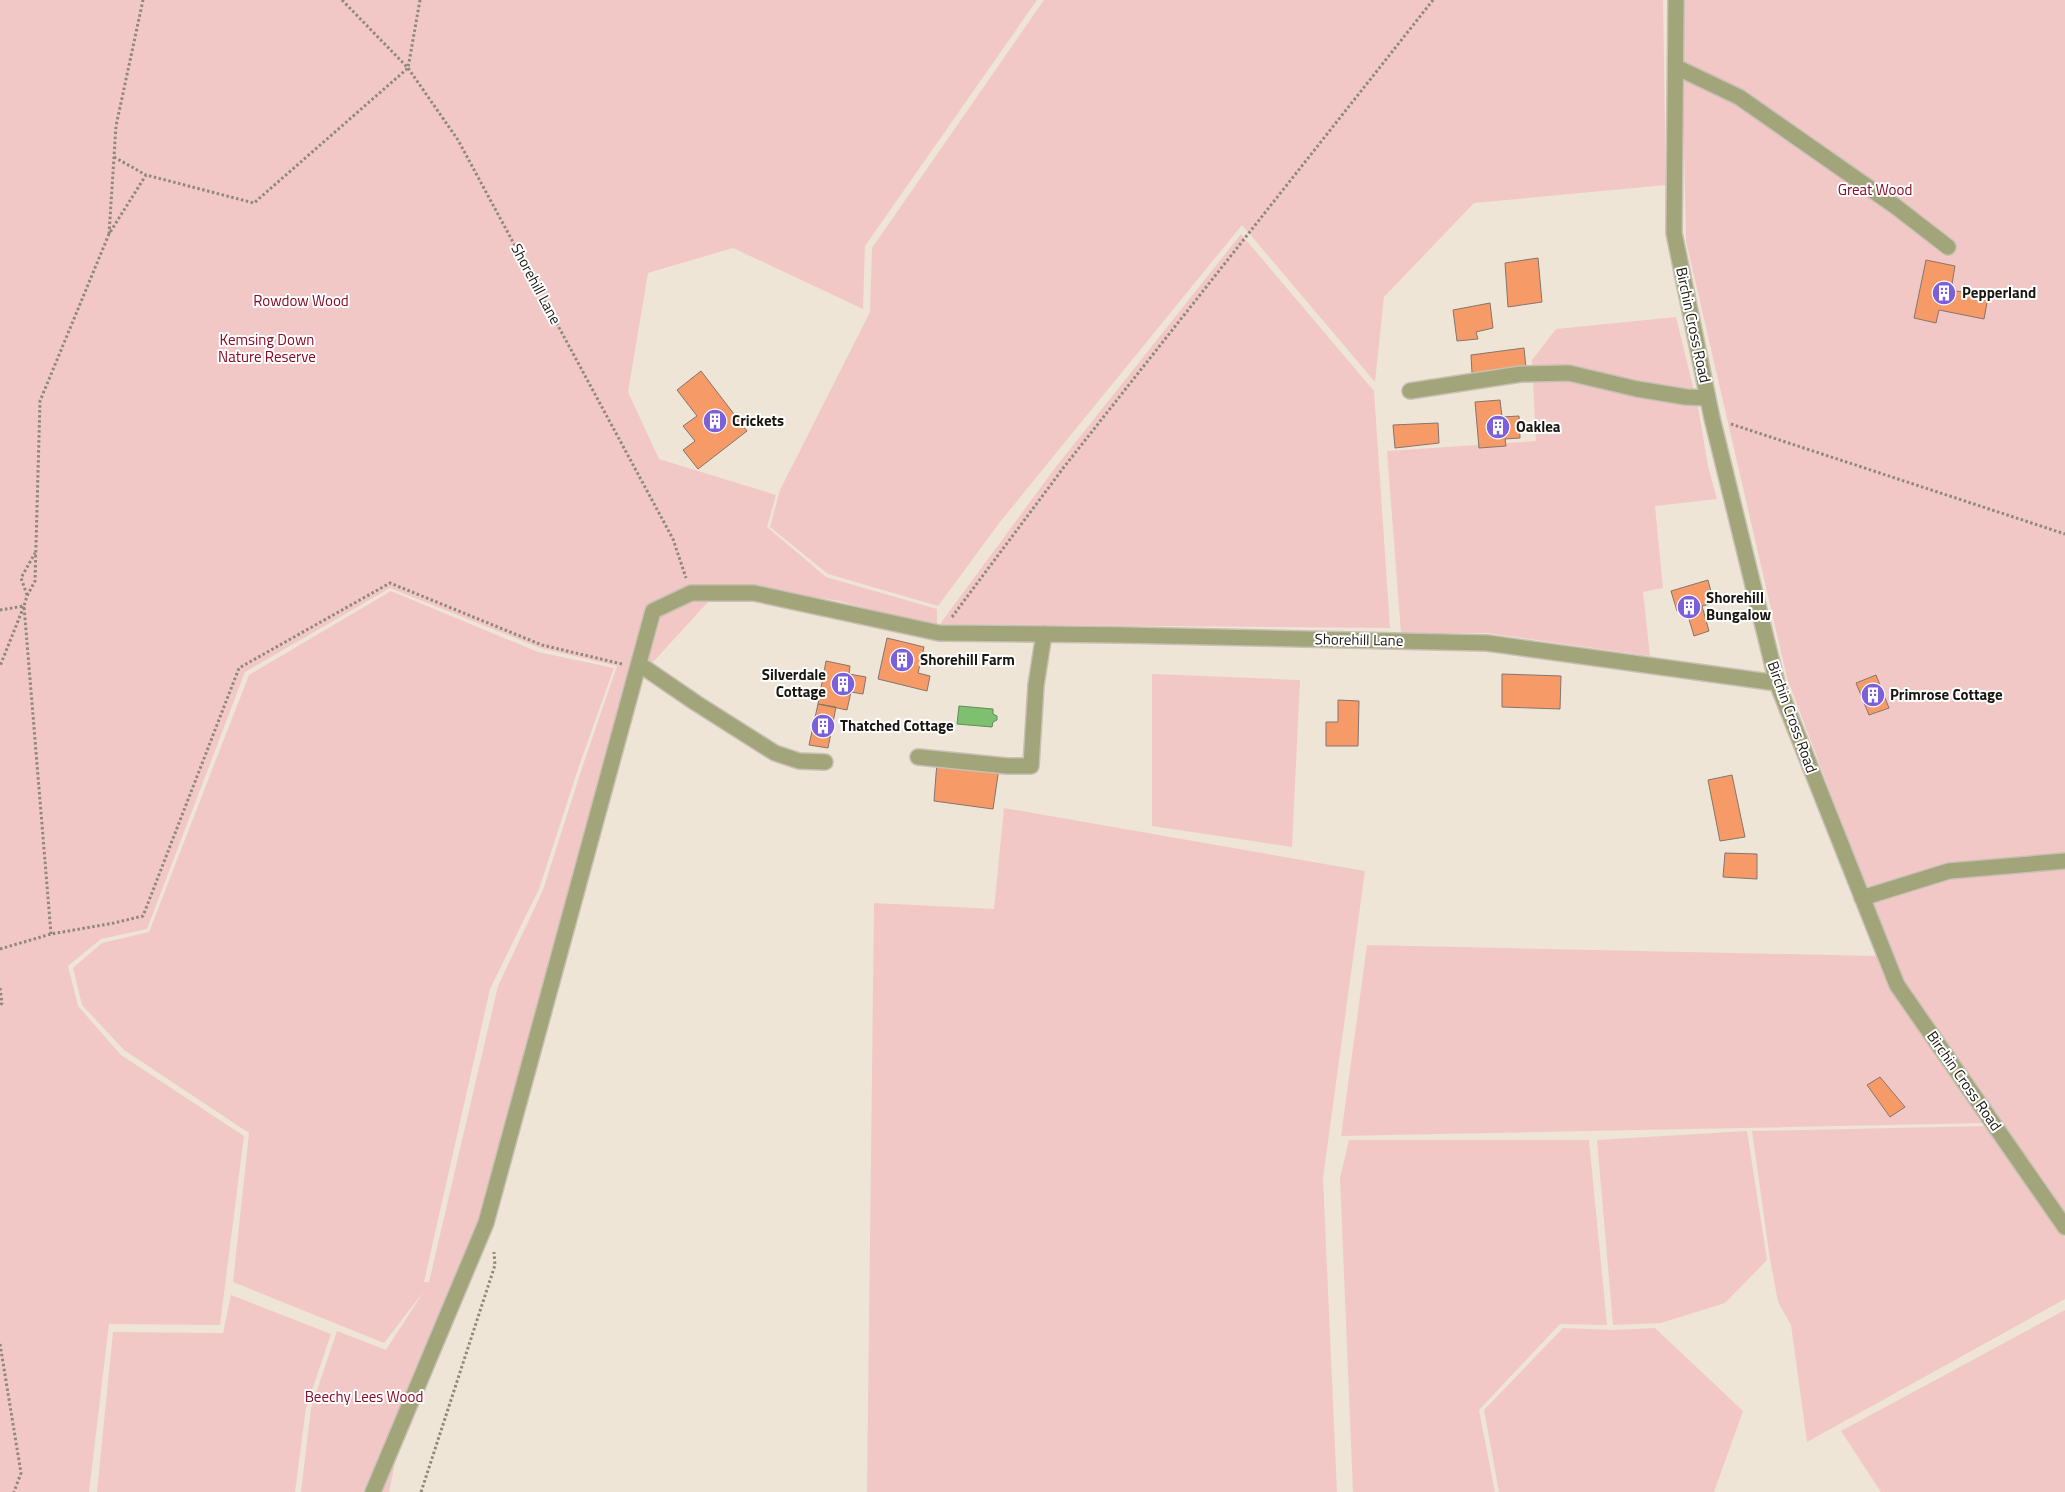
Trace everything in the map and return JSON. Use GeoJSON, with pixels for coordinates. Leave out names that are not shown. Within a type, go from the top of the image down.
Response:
{"type":"FeatureCollection","features":[{"type":"Feature","properties":{"kind":"street","name":"Birchin Cross Road"},"geometry":{"type":"LineString","coordinates":[[1676,0],[1674,233],[1712,418],[1776,683],[1897,985],[2065,1227]]}},
{"type":"Feature","properties":{"kind":"street"},"geometry":{"type":"LineString","coordinates":[[1676,67],[1739,98],[1895,206],[1948,247]]}},
{"type":"Feature","properties":{"kind":"street"},"geometry":{"type":"LineString","coordinates":[[1410,391],[1521,374],[1569,373],[1636,389],[1686,397],[1708,398]]}},
{"type":"Feature","properties":{"kind":"street","name":"Shorehill Lane"},"geometry":{"type":"LineString","coordinates":[[691,593],[754,593],[939,633],[1487,643],[1776,683]]}},
{"type":"Feature","properties":{"kind":"street"},"geometry":{"type":"LineString","coordinates":[[373,1492],[486,1223],[653,611],[691,593]]}},
{"type":"Feature","properties":{"kind":"street"},"geometry":{"type":"LineString","coordinates":[[918,757],[1007,766],[1031,766],[1036,685],[1044,634]]}},
{"type":"Feature","properties":{"kind":"street"},"geometry":{"type":"LineString","coordinates":[[638,666],[775,753],[799,761],[824,762]]}},
{"type":"Feature","properties":{"kind":"street"},"geometry":{"type":"LineString","coordinates":[[1862,898],[1949,871],[2065,861]]}},
{"type":"Feature","properties":{"kind":"path"},"geometry":{"type":"LineString","coordinates":[[108,234],[116,126],[143,0]]}},
{"type":"Feature","properties":{"kind":"path","name":"Shorehill Lane"},"geometry":{"type":"LineString","coordinates":[[342,0],[408,68],[458,140],[673,538],[691,593]]}},
{"type":"Feature","properties":{"kind":"path"},"geometry":{"type":"LineString","coordinates":[[114,157],[146,175],[254,203],[408,68],[420,0]]}},
{"type":"Feature","properties":{"kind":"path"},"geometry":{"type":"LineString","coordinates":[[939,633],[1064,467],[1433,0]]}},
{"type":"Feature","properties":{"kind":"path"},"geometry":{"type":"LineString","coordinates":[[0,666],[27,596],[35,581],[40,401],[108,234],[146,175]]}},
{"type":"Feature","properties":{"kind":"path"},"geometry":{"type":"LineString","coordinates":[[1712,418],[2065,534]]}},
{"type":"Feature","properties":{"kind":"path"},"geometry":{"type":"LineString","coordinates":[[27,596],[21,578],[36,552]]}},
{"type":"Feature","properties":{"kind":"path"},"geometry":{"type":"LineString","coordinates":[[0,949],[51,934],[143,916],[239,668],[390,583],[542,645],[638,666]]}},
{"type":"Feature","properties":{"kind":"path"},"geometry":{"type":"LineString","coordinates":[[0,610],[24,606]]}},
{"type":"Feature","properties":{"kind":"path"},"geometry":{"type":"LineString","coordinates":[[24,606],[51,934]]}},
{"type":"Feature","properties":{"kind":"path"},"geometry":{"type":"LineString","coordinates":[[0,988],[2,1003],[0,1006]]}},
{"type":"Feature","properties":{"kind":"path"},"geometry":{"type":"LineString","coordinates":[[421,1492],[495,1265],[491,1225],[486,1223]]}},
{"type":"Feature","properties":{"kind":"path"},"geometry":{"type":"LineString","coordinates":[[0,1344],[21,1473],[14,1492]]}},
{"type":"Feature","properties":{"kind":"green space","name":"Rowdow Wood"},"geometry":{"type":"Polygon","coordinates":[[[0,0],[1037,0],[865,246],[863,309],[733,248],[648,273],[628,392],[659,459],[776,495],[767,527],[826,577],[937,609],[937,628],[840,601],[754,588],[708,602],[654,661],[635,670],[482,1216],[401,1434],[389,1492],[301,1492],[311,1408],[337,1331],[386,1350],[424,1291],[384,1343],[233,1282],[249,1133],[124,1050],[82,1005],[73,968],[102,943],[149,932],[249,675],[391,591],[538,652],[614,668],[579,766],[539,889],[490,989],[424,1282],[429,1282],[498,986],[543,890],[617,666],[540,648],[390,588],[245,672],[147,929],[101,939],[68,966],[78,1006],[121,1055],[244,1136],[220,1325],[109,1324],[89,1492],[0,1492],[0,0]]]}},
{"type":"Feature","properties":{"kind":"green space"},"geometry":{"type":"Polygon","coordinates":[[[1044,0],[1663,0],[1666,185],[1474,203],[1384,297],[1375,382],[1242,225],[1000,522],[938,606],[828,574],[770,527],[780,490],[870,312],[872,248],[1044,0]]]}},
{"type":"Feature","properties":{"kind":"green space","name":"Great Wood"},"geometry":{"type":"Polygon","coordinates":[[[1681,0],[2065,0],[2065,1215],[1903,984],[1787,678],[1686,241],[1681,0]]]}},
{"type":"Feature","properties":{"kind":"green space"},"geometry":{"type":"Polygon","coordinates":[[[1241,234],[1374,391],[1390,628],[940,624],[1055,468],[1241,234]]]}},
{"type":"Feature","properties":{"kind":"green space"},"geometry":{"type":"Polygon","coordinates":[[[1676,317],[1698,407],[1708,466],[1717,499],[1655,506],[1663,588],[1643,592],[1650,656],[1487,633],[1401,633],[1387,451],[1536,441],[1532,360],[1556,329],[1676,317]]]}},
{"type":"Feature","properties":{"kind":"green space"},"geometry":{"type":"Polygon","coordinates":[[[1152,674],[1300,680],[1292,847],[1152,826],[1152,674]]]}},
{"type":"Feature","properties":{"kind":"green space"},"geometry":{"type":"Polygon","coordinates":[[[1004,808],[1365,871],[1323,1178],[1337,1492],[867,1492],[874,903],[994,909],[1004,808]]]}},
{"type":"Feature","properties":{"kind":"green space"},"geometry":{"type":"Polygon","coordinates":[[[1367,945],[1877,956],[1892,986],[1987,1123],[1341,1136],[1367,945]]]}},
{"type":"Feature","properties":{"kind":"green space"},"geometry":{"type":"Polygon","coordinates":[[[1989,1126],[2065,1237],[2065,1299],[1807,1442],[1791,1325],[1778,1302],[1752,1131],[1989,1126]]]}},
{"type":"Feature","properties":{"kind":"green space"},"geometry":{"type":"Polygon","coordinates":[[[1747,1131],[1767,1260],[1725,1303],[1661,1323],[1613,1325],[1597,1140],[1747,1131]]]}},
{"type":"Feature","properties":{"kind":"green space"},"geometry":{"type":"Polygon","coordinates":[[[1349,1140],[1589,1140],[1607,1325],[1560,1324],[1479,1410],[1495,1492],[1353,1492],[1340,1178],[1349,1140]]]}},
{"type":"Feature","properties":{"kind":"green space"},"geometry":{"type":"Polygon","coordinates":[[[231,1295],[331,1334],[306,1408],[295,1492],[97,1492],[113,1332],[223,1333],[231,1295]]]}},
{"type":"Feature","properties":{"kind":"green space"},"geometry":{"type":"Polygon","coordinates":[[[2065,1310],[2065,1492],[1881,1492],[1841,1431],[2065,1310]]]}},
{"type":"Feature","properties":{"kind":"green space"},"geometry":{"type":"Polygon","coordinates":[[[1563,1328],[1613,1330],[1655,1328],[1743,1411],[1714,1492],[1499,1492],[1484,1410],[1563,1328]]]}},
{"type":"Feature","properties":{"kind":"shaded area"},"geometry":{"type":"Polygon","coordinates":[[[959,706],[993,709],[993,714],[997,716],[997,720],[993,722],[992,727],[957,724],[959,706]]]}},
{"type":"Feature","properties":{"kind":"building"},"geometry":{"type":"Polygon","coordinates":[[[1538,258],[1542,302],[1508,307],[1505,263],[1538,258]]]}},
{"type":"Feature","properties":{"kind":"building","name":"Pepperland"},"geometry":{"type":"Polygon","coordinates":[[[1926,260],[1955,266],[1951,290],[1988,297],[1984,319],[1939,310],[1936,323],[1914,318],[1926,260]]]}},
{"type":"Feature","properties":{"kind":"building"},"geometry":{"type":"Polygon","coordinates":[[[1490,303],[1493,328],[1476,332],[1478,339],[1457,341],[1453,310],[1490,303]]]}},
{"type":"Feature","properties":{"kind":"building"},"geometry":{"type":"Polygon","coordinates":[[[1524,348],[1526,368],[1472,373],[1471,355],[1524,348]]]}},
{"type":"Feature","properties":{"kind":"building","name":"Crickets"},"geometry":{"type":"Polygon","coordinates":[[[701,371],[747,431],[698,469],[683,450],[695,441],[683,426],[697,416],[677,390],[701,371]]]}},
{"type":"Feature","properties":{"kind":"building","name":"Oaklea"},"geometry":{"type":"Polygon","coordinates":[[[1500,400],[1502,417],[1519,416],[1520,438],[1505,439],[1506,446],[1479,448],[1475,402],[1500,400]]]}},
{"type":"Feature","properties":{"kind":"building"},"geometry":{"type":"Polygon","coordinates":[[[1438,423],[1439,443],[1395,448],[1393,425],[1438,423]]]}},
{"type":"Feature","properties":{"kind":"building","name":"Shorehill Bungalow"},"geometry":{"type":"Polygon","coordinates":[[[1708,580],[1714,603],[1702,606],[1709,631],[1694,636],[1686,609],[1677,611],[1671,591],[1708,580]]]}},
{"type":"Feature","properties":{"kind":"building","name":"Shorehill Farm"},"geometry":{"type":"Polygon","coordinates":[[[887,638],[924,647],[918,673],[930,676],[927,691],[878,679],[887,638]]]}},
{"type":"Feature","properties":{"kind":"building","name":"Silverdale Cottage"},"geometry":{"type":"Polygon","coordinates":[[[826,661],[850,666],[849,674],[866,677],[863,694],[851,692],[847,710],[818,704],[826,661]]]}},
{"type":"Feature","properties":{"kind":"building"},"geometry":{"type":"Polygon","coordinates":[[[1502,674],[1561,676],[1560,709],[1502,707],[1502,674]]]}},
{"type":"Feature","properties":{"kind":"building","name":"Primrose Cottage"},"geometry":{"type":"Polygon","coordinates":[[[1876,675],[1889,708],[1869,715],[1856,683],[1876,675]]]}},
{"type":"Feature","properties":{"kind":"building"},"geometry":{"type":"Polygon","coordinates":[[[1338,700],[1359,701],[1358,746],[1326,746],[1326,722],[1338,722],[1338,700]]]}},
{"type":"Feature","properties":{"kind":"building","name":"Thatched Cottage"},"geometry":{"type":"Polygon","coordinates":[[[818,704],[836,707],[828,748],[809,745],[818,704]]]}},
{"type":"Feature","properties":{"kind":"building"},"geometry":{"type":"Polygon","coordinates":[[[937,762],[999,768],[993,809],[934,801],[937,762]]]}},
{"type":"Feature","properties":{"kind":"building"},"geometry":{"type":"Polygon","coordinates":[[[1732,775],[1745,837],[1720,841],[1708,780],[1732,775]]]}},
{"type":"Feature","properties":{"kind":"building"},"geometry":{"type":"Polygon","coordinates":[[[1725,853],[1757,854],[1757,879],[1723,877],[1725,853]]]}},
{"type":"Feature","properties":{"kind":"building"},"geometry":{"type":"Polygon","coordinates":[[[1880,1077],[1905,1107],[1890,1117],[1867,1085],[1880,1077]]]}},
{"type":"Feature","properties":{"kind":"place","name":"Pepperland"},"geometry":{"type":"Point","coordinates":[1944,293]}},
{"type":"Feature","properties":{"kind":"place","name":"Crickets"},"geometry":{"type":"Point","coordinates":[715,421]}},
{"type":"Feature","properties":{"kind":"place","name":"Oaklea"},"geometry":{"type":"Point","coordinates":[1498,427]}},
{"type":"Feature","properties":{"kind":"place","name":"Shorehill Bungalow"},"geometry":{"type":"Point","coordinates":[1689,607]}},
{"type":"Feature","properties":{"kind":"place","name":"Shorehill Farm"},"geometry":{"type":"Point","coordinates":[902,660]}},
{"type":"Feature","properties":{"kind":"place","name":"Silverdale Cottage"},"geometry":{"type":"Point","coordinates":[843,684]}},
{"type":"Feature","properties":{"kind":"place","name":"Primrose Cottage"},"geometry":{"type":"Point","coordinates":[1873,695]}},
{"type":"Feature","properties":{"kind":"place","name":"Thatched Cottage"},"geometry":{"type":"Point","coordinates":[823,726]}},
{"type":"Feature","properties":{"kind":"park label","name":"Kemsing Down Nature Reserve"},"geometry":{"type":"Point","coordinates":[267,348]}},
{"type":"Feature","properties":{"kind":"park label","name":"Beechy Lees Wood"},"geometry":{"type":"Point","coordinates":[364,1397]}}]}
